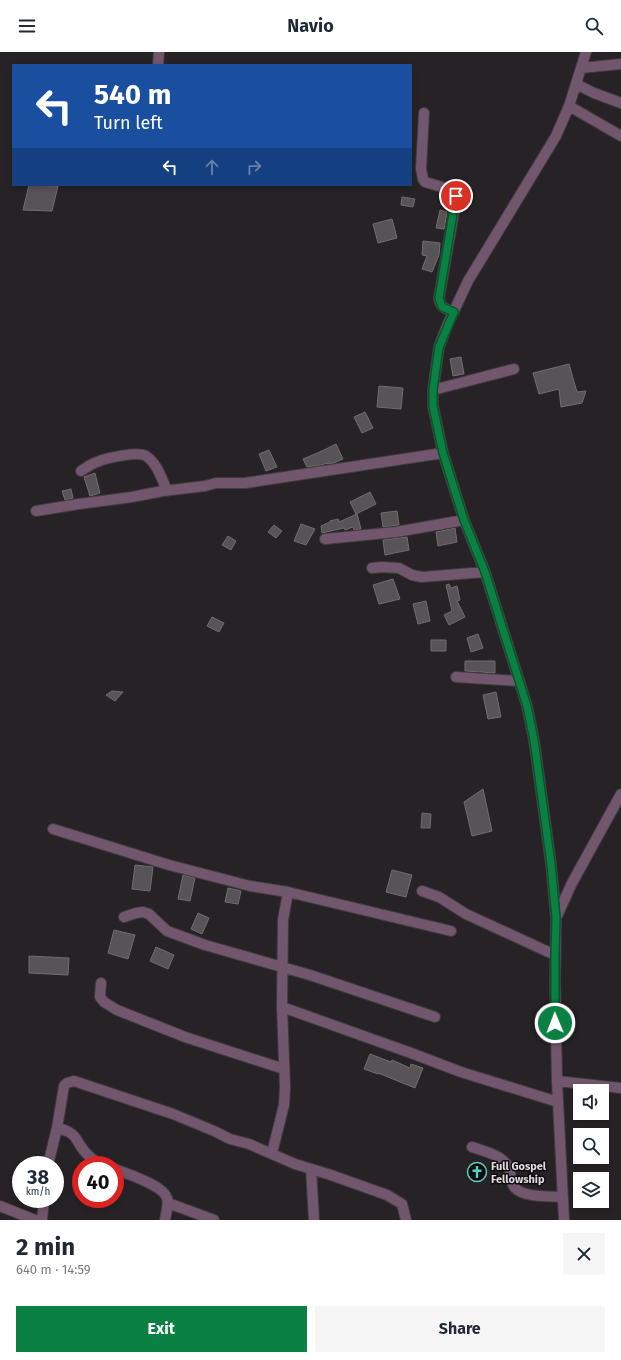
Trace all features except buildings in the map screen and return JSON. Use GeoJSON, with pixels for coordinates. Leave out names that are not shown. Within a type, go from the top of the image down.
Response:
{"type":"FeatureCollection","features":[{"type":"Feature","properties":{"kind":"street"},"geometry":{"type":"LineString","coordinates":[[158,64],[159,52]]}},
{"type":"Feature","properties":{"kind":"street"},"geometry":{"type":"LineString","coordinates":[[564,1220],[557,1081],[555,955],[556,918],[551,864],[534,740],[527,706],[485,572],[464,520],[443,453],[433,406],[433,390],[439,347],[468,281],[556,136],[569,106],[586,52]]}},
{"type":"Feature","properties":{"kind":"street"},"geometry":{"type":"LineString","coordinates":[[581,68],[621,64]]}},
{"type":"Feature","properties":{"kind":"street"},"geometry":{"type":"LineString","coordinates":[[576,84],[594,93],[621,103]]}},
{"type":"Feature","properties":{"kind":"street"},"geometry":{"type":"LineString","coordinates":[[569,106],[621,136]]}},
{"type":"Feature","properties":{"kind":"street"},"geometry":{"type":"LineString","coordinates":[[424,113],[421,169],[423,179],[425,182],[452,190],[456,196],[439,298],[442,307],[454,312]]}},
{"type":"Feature","properties":{"kind":"street"},"geometry":{"type":"LineString","coordinates":[[433,390],[514,369]]}},
{"type":"Feature","properties":{"kind":"street"},"geometry":{"type":"LineString","coordinates":[[36,511],[205,486],[216,483],[245,483],[443,453]]}},
{"type":"Feature","properties":{"kind":"street"},"geometry":{"type":"LineString","coordinates":[[81,472],[96,462],[110,458],[145,455],[158,471],[167,491]]}},
{"type":"Feature","properties":{"kind":"street"},"geometry":{"type":"LineString","coordinates":[[325,539],[396,532],[464,520]]}},
{"type":"Feature","properties":{"kind":"street"},"geometry":{"type":"LineString","coordinates":[[372,568],[399,568],[412,575],[422,577],[485,572]]}},
{"type":"Feature","properties":{"kind":"street"},"geometry":{"type":"LineString","coordinates":[[456,677],[519,681]]}},
{"type":"Feature","properties":{"kind":"street"},"geometry":{"type":"LineString","coordinates":[[556,918],[572,883],[621,794]]}},
{"type":"Feature","properties":{"kind":"street"},"geometry":{"type":"LineString","coordinates":[[53,829],[169,865],[250,886],[288,892],[451,931]]}},
{"type":"Feature","properties":{"kind":"street"},"geometry":{"type":"LineString","coordinates":[[422,891],[439,897],[466,914],[555,955]]}},
{"type":"Feature","properties":{"kind":"street"},"geometry":{"type":"LineString","coordinates":[[272,1153],[284,1105],[285,1087],[282,967],[283,920],[288,892]]}},
{"type":"Feature","properties":{"kind":"street"},"geometry":{"type":"LineString","coordinates":[[124,917],[144,912],[149,914],[167,931],[205,945],[282,967],[435,1017]]}},
{"type":"Feature","properties":{"kind":"street"},"geometry":{"type":"LineString","coordinates":[[101,983],[100,997],[104,1002],[117,1010],[185,1037],[284,1069]]}},
{"type":"Feature","properties":{"kind":"street"},"geometry":{"type":"LineString","coordinates":[[282,1007],[461,1072],[558,1102]]}},
{"type":"Feature","properties":{"kind":"street"},"geometry":{"type":"LineString","coordinates":[[50,1156],[57,1128],[64,1086],[67,1082],[74,1081],[173,1114],[230,1139],[249,1144],[295,1164],[387,1195],[402,1204],[406,1220]]}},
{"type":"Feature","properties":{"kind":"street"},"geometry":{"type":"LineString","coordinates":[[557,1081],[621,1088]]}},
{"type":"Feature","properties":{"kind":"street"},"geometry":{"type":"LineString","coordinates":[[57,1128],[72,1132],[88,1156]]}},
{"type":"Feature","properties":{"kind":"street"},"geometry":{"type":"LineString","coordinates":[[472,1147],[496,1155],[506,1162],[514,1188],[520,1192],[538,1196],[563,1197]]}},
{"type":"Feature","properties":{"kind":"street"},"geometry":{"type":"LineString","coordinates":[[311,1169],[314,1220]]}},
{"type":"Feature","properties":{"kind":"street"},"geometry":{"type":"LineString","coordinates":[[124,1173],[155,1186],[164,1192],[168,1203],[165,1220]]}},
{"type":"Feature","properties":{"kind":"street"},"geometry":{"type":"LineString","coordinates":[[168,1203],[214,1220]]}},
{"type":"Feature","properties":{"kind":"street"},"geometry":{"type":"LineString","coordinates":[[0,1206],[35,1220]]}},
{"type":"Feature","properties":{"kind":"street"},"geometry":{"type":"LineString","coordinates":[[42,1220],[43,1208]]}},
{"type":"Feature","properties":{"kind":"place","name":"Full Gospel Fellowship"},"geometry":{"type":"Point","coordinates":[477,1172]}},
{"type":"Feature","properties":{"kind":"route"},"geometry":{"type":"LineString","coordinates":[[456,196],[439,298],[442,307],[454,312],[439,347],[433,390],[433,406],[443,453],[464,520],[485,572],[527,706],[534,740],[551,864],[556,918],[555,1023]]}}]}
